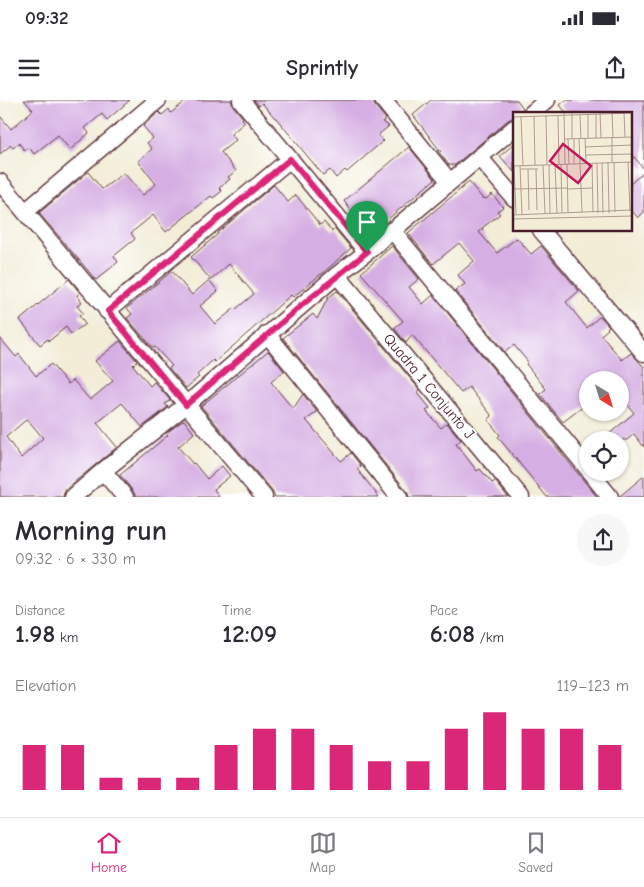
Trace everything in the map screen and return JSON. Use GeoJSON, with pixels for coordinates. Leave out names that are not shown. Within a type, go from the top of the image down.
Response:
{"type":"FeatureCollection","features":[{"type":"Feature","properties":{"kind":"street"},"geometry":{"type":"LineString","coordinates":[[25,212],[158,100]]}},
{"type":"Feature","properties":{"kind":"street"},"geometry":{"type":"LineString","coordinates":[[241,100],[367,252]]}},
{"type":"Feature","properties":{"kind":"street"},"geometry":{"type":"LineString","coordinates":[[382,100],[450,182]]}},
{"type":"Feature","properties":{"kind":"street"},"geometry":{"type":"LineString","coordinates":[[73,497],[186,405],[267,334],[513,129]]}},
{"type":"Feature","properties":{"kind":"street"},"geometry":{"type":"LineString","coordinates":[[479,157],[513,197]]}},
{"type":"Feature","properties":{"kind":"street"},"geometry":{"type":"LineString","coordinates":[[108,311],[290,159]]}},
{"type":"Feature","properties":{"kind":"street"},"geometry":{"type":"LineString","coordinates":[[0,182],[264,497]]}},
{"type":"Feature","properties":{"kind":"street"},"geometry":{"type":"LineString","coordinates":[[392,230],[579,458]]}},
{"type":"Feature","properties":{"kind":"street"},"geometry":{"type":"LineString","coordinates":[[542,231],[644,354]]}},
{"type":"Feature","properties":{"kind":"street","name":"Quadra 1 Conjunto J"},"geometry":{"type":"LineString","coordinates":[[338,275],[521,497]]}},
{"type":"Feature","properties":{"kind":"street"},"geometry":{"type":"LineString","coordinates":[[267,334],[399,497]]}},
{"type":"Feature","properties":{"kind":"street"},"geometry":{"type":"LineString","coordinates":[[103,471],[125,497]]}},
{"type":"Feature","properties":{"kind":"street"},"geometry":{"type":"LineString","coordinates":[[597,481],[610,497]]}},
{"type":"Feature","properties":{"kind":"building"},"geometry":{"type":"Polygon","coordinates":[[[24,100],[130,100],[107,120],[102,114],[85,128],[89,133],[70,150],[58,135],[34,154],[29,147],[25,151],[19,143],[13,148],[11,145],[0,154],[0,116],[11,129],[33,110],[24,100]]]}},
{"type":"Feature","properties":{"kind":"building"},"geometry":{"type":"Polygon","coordinates":[[[187,100],[231,100],[233,106],[245,122],[231,134],[236,140],[221,152],[236,171],[219,188],[222,191],[213,198],[211,196],[166,232],[153,215],[131,233],[135,239],[114,256],[118,262],[96,280],[39,213],[88,172],[102,189],[124,173],[143,195],[156,184],[138,161],[152,149],[147,143],[153,138],[143,126],[159,112],[162,115],[169,109],[171,113],[187,100]]]}},
{"type":"Feature","properties":{"kind":"building"},"geometry":{"type":"Polygon","coordinates":[[[254,100],[373,100],[375,106],[386,119],[382,122],[389,126],[378,135],[383,141],[347,172],[345,170],[336,178],[330,170],[323,175],[276,118],[262,103],[259,106],[254,100]]]}},
{"type":"Feature","properties":{"kind":"building"},"geometry":{"type":"Polygon","coordinates":[[[431,100],[517,100],[523,108],[519,112],[513,112],[513,118],[455,165],[449,165],[413,115],[431,100]]]}},
{"type":"Feature","properties":{"kind":"building"},"geometry":{"type":"Polygon","coordinates":[[[566,100],[644,100],[644,169],[632,154],[632,112],[565,112],[560,105],[566,100]]]}},
{"type":"Feature","properties":{"kind":"building"},"geometry":{"type":"Polygon","coordinates":[[[513,145],[513,171],[500,156],[513,145]]]}},
{"type":"Feature","properties":{"kind":"building"},"geometry":{"type":"Polygon","coordinates":[[[409,147],[435,179],[389,220],[366,236],[350,216],[353,213],[344,201],[409,147]]]}},
{"type":"Feature","properties":{"kind":"building"},"geometry":{"type":"Polygon","coordinates":[[[644,172],[644,212],[638,218],[632,210],[632,182],[644,172]]]}},
{"type":"Feature","properties":{"kind":"building"},"geometry":{"type":"Polygon","coordinates":[[[469,182],[483,199],[492,194],[503,207],[497,211],[500,214],[479,232],[497,253],[517,238],[531,254],[541,246],[579,291],[566,302],[587,328],[601,317],[609,326],[601,335],[622,360],[631,353],[644,367],[644,447],[634,434],[629,438],[629,431],[613,431],[625,421],[629,421],[629,417],[634,413],[629,407],[629,371],[579,371],[579,410],[563,422],[540,394],[546,389],[514,345],[505,352],[455,291],[465,284],[458,275],[474,261],[459,243],[433,264],[408,233],[469,182]]]}},
{"type":"Feature","properties":{"kind":"building"},"geometry":{"type":"Polygon","coordinates":[[[274,185],[288,202],[296,195],[320,225],[324,222],[332,231],[335,229],[351,248],[293,297],[291,295],[215,362],[213,360],[197,375],[199,377],[186,388],[169,368],[172,366],[155,347],[153,348],[127,318],[132,314],[127,308],[172,271],[192,295],[209,280],[218,291],[200,306],[215,324],[254,294],[229,264],[211,280],[191,257],[274,185]]]}},
{"type":"Feature","properties":{"kind":"building"},"geometry":{"type":"Polygon","coordinates":[[[392,246],[419,279],[409,287],[423,304],[433,295],[579,475],[579,481],[584,481],[597,497],[547,497],[498,437],[500,435],[488,420],[492,416],[469,387],[461,393],[412,335],[406,343],[394,328],[403,321],[361,273],[392,246]]]}},
{"type":"Feature","properties":{"kind":"building"},"geometry":{"type":"Polygon","coordinates":[[[69,279],[80,293],[77,295],[82,302],[77,306],[83,313],[79,316],[85,324],[71,334],[66,327],[49,341],[48,339],[40,345],[20,320],[69,279]]]}},
{"type":"Feature","properties":{"kind":"building"},"geometry":{"type":"Polygon","coordinates":[[[337,291],[420,390],[417,392],[430,408],[426,411],[441,428],[447,423],[461,440],[456,444],[477,471],[480,469],[492,483],[495,481],[508,497],[409,497],[407,491],[283,338],[313,314],[317,319],[328,298],[337,291]]]}},
{"type":"Feature","properties":{"kind":"building"},"geometry":{"type":"Polygon","coordinates":[[[0,338],[16,357],[19,354],[36,376],[51,364],[68,384],[73,380],[90,400],[113,381],[95,361],[120,341],[137,361],[133,365],[150,386],[154,382],[170,400],[165,404],[168,407],[142,427],[122,403],[97,423],[117,447],[66,489],[63,497],[0,497],[0,338]],[[27,419],[6,437],[21,458],[43,438],[27,419]]]}},
{"type":"Feature","properties":{"kind":"building"},"geometry":{"type":"Polygon","coordinates":[[[268,351],[284,371],[271,382],[293,409],[303,394],[317,412],[306,420],[341,461],[351,453],[361,466],[357,469],[379,497],[275,497],[201,406],[268,351]]]}},
{"type":"Feature","properties":{"kind":"building"},"geometry":{"type":"Polygon","coordinates":[[[184,420],[194,433],[178,447],[207,479],[222,466],[230,476],[214,489],[219,497],[136,497],[120,475],[168,435],[166,433],[184,420]]]}},
{"type":"Feature","properties":{"kind":"building"},"geometry":{"type":"Polygon","coordinates":[[[644,476],[644,497],[620,497],[620,496],[644,476]]]}},
{"type":"Feature","properties":{"kind":"route"},"geometry":{"type":"LineString","coordinates":[[290,159],[367,252],[186,405],[108,311],[290,159]]}}]}
